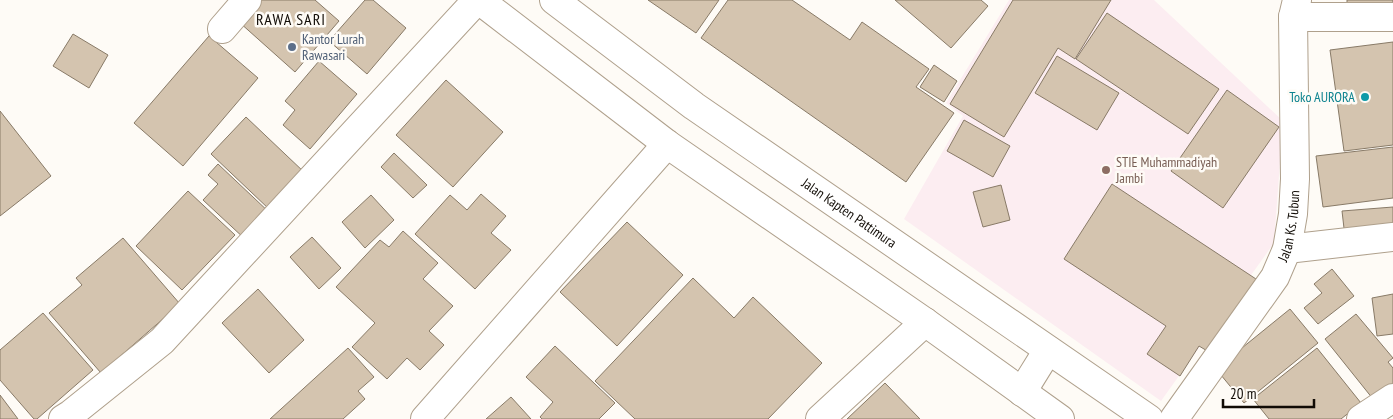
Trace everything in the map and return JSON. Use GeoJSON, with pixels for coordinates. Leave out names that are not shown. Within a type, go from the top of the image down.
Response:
{"type":"FeatureCollection","features":[{"type":"Feature","properties":{"kind":"street"},"geometry":{"type":"LineString","coordinates":[[222,29],[247,0]]}},
{"type":"Feature","properties":{"kind":"street"},"geometry":{"type":"LineString","coordinates":[[63,419],[162,341],[478,0],[667,144],[925,322],[1060,419]]}},
{"type":"Feature","properties":{"kind":"street","name":"Jalan Kapten Pattimura"},"geometry":{"type":"LineString","coordinates":[[554,0],[694,106],[1149,419]]}},
{"type":"Feature","properties":{"kind":"street"},"geometry":{"type":"LineString","coordinates":[[1295,8],[1393,17]]}},
{"type":"Feature","properties":{"kind":"street","name":"Jalan Ks. Tubun"},"geometry":{"type":"LineString","coordinates":[[1174,419],[1275,277],[1287,249],[1293,214],[1295,179],[1295,8]]}},
{"type":"Feature","properties":{"kind":"street"},"geometry":{"type":"LineString","coordinates":[[425,419],[667,144]]}},
{"type":"Feature","properties":{"kind":"street"},"geometry":{"type":"LineString","coordinates":[[1287,249],[1393,237]]}},
{"type":"Feature","properties":{"kind":"street"},"geometry":{"type":"LineString","coordinates":[[820,419],[925,322]]}},
{"type":"Feature","properties":{"kind":"street"},"geometry":{"type":"LineString","coordinates":[[1022,392],[1048,350]]}},
{"type":"Feature","properties":{"kind":"street"},"geometry":{"type":"LineString","coordinates":[[1361,419],[1393,398]]}},
{"type":"Feature","properties":{"kind":"shaded area","name":"STIE Muhammadiyah Jambi"},"geometry":{"type":"Polygon","coordinates":[[[1009,0],[1154,0],[1283,121],[1274,243],[1161,401],[904,219],[963,116],[946,103],[1009,0]]]}},
{"type":"Feature","properties":{"kind":"building","name":"Kantor Lurah Rawasari"},"geometry":{"type":"Polygon","coordinates":[[[258,0],[315,0],[339,21],[295,72],[239,22],[258,0]]]}},
{"type":"Feature","properties":{"kind":"building"},"geometry":{"type":"Polygon","coordinates":[[[365,0],[373,0],[406,28],[367,74],[329,41],[365,0]]]}},
{"type":"Feature","properties":{"kind":"building"},"geometry":{"type":"Polygon","coordinates":[[[648,0],[719,0],[696,33],[648,0]]]}},
{"type":"Feature","properties":{"kind":"building"},"geometry":{"type":"Polygon","coordinates":[[[728,0],[792,0],[850,40],[862,22],[929,69],[916,87],[954,113],[906,182],[701,38],[728,0]]]}},
{"type":"Feature","properties":{"kind":"building"},"geometry":{"type":"Polygon","coordinates":[[[895,0],[981,0],[988,6],[951,48],[895,0]]]}},
{"type":"Feature","properties":{"kind":"building"},"geometry":{"type":"Polygon","coordinates":[[[1013,0],[1111,0],[1075,59],[1058,48],[1004,137],[950,104],[1013,0]]]}},
{"type":"Feature","properties":{"kind":"building"},"geometry":{"type":"Polygon","coordinates":[[[1347,0],[1393,0],[1392,12],[1347,11],[1347,0]]]}},
{"type":"Feature","properties":{"kind":"building"},"geometry":{"type":"Polygon","coordinates":[[[1107,13],[1219,89],[1188,134],[1076,59],[1107,13]]]}},
{"type":"Feature","properties":{"kind":"building"},"geometry":{"type":"Polygon","coordinates":[[[73,34],[108,55],[89,88],[53,66],[73,34]]]}},
{"type":"Feature","properties":{"kind":"building"},"geometry":{"type":"Polygon","coordinates":[[[209,36],[258,78],[183,166],[134,123],[209,36]]]}},
{"type":"Feature","properties":{"kind":"building","name":"Toko AURORA"},"geometry":{"type":"Polygon","coordinates":[[[1393,42],[1393,145],[1344,151],[1330,50],[1393,42]]]}},
{"type":"Feature","properties":{"kind":"building"},"geometry":{"type":"Polygon","coordinates":[[[1057,56],[1119,93],[1097,130],[1035,93],[1057,56]]]}},
{"type":"Feature","properties":{"kind":"building"},"geometry":{"type":"Polygon","coordinates":[[[319,61],[357,94],[310,149],[283,125],[295,110],[285,101],[319,61]]]}},
{"type":"Feature","properties":{"kind":"building"},"geometry":{"type":"Polygon","coordinates":[[[934,65],[957,81],[944,102],[920,87],[934,65]]]}},
{"type":"Feature","properties":{"kind":"building"},"geometry":{"type":"Polygon","coordinates":[[[446,80],[503,132],[453,187],[396,135],[446,80]]]}},
{"type":"Feature","properties":{"kind":"building"},"geometry":{"type":"Polygon","coordinates":[[[1227,90],[1279,127],[1223,208],[1171,171],[1227,90]]]}},
{"type":"Feature","properties":{"kind":"building"},"geometry":{"type":"Polygon","coordinates":[[[0,111],[51,176],[0,216],[0,111]]]}},
{"type":"Feature","properties":{"kind":"building"},"geometry":{"type":"Polygon","coordinates":[[[246,117],[305,173],[270,210],[211,154],[246,117]]]}},
{"type":"Feature","properties":{"kind":"building"},"geometry":{"type":"Polygon","coordinates":[[[964,120],[1010,146],[993,177],[947,151],[964,120]]]}},
{"type":"Feature","properties":{"kind":"building"},"geometry":{"type":"Polygon","coordinates":[[[1393,147],[1393,198],[1323,207],[1316,156],[1393,147]]]}},
{"type":"Feature","properties":{"kind":"building"},"geometry":{"type":"Polygon","coordinates":[[[394,153],[427,185],[413,198],[381,167],[394,153]]]}},
{"type":"Feature","properties":{"kind":"building"},"geometry":{"type":"Polygon","coordinates":[[[218,164],[271,214],[246,240],[203,200],[218,184],[208,175],[218,164]]]}},
{"type":"Feature","properties":{"kind":"building"},"geometry":{"type":"Polygon","coordinates":[[[1112,184],[1256,279],[1209,352],[1199,346],[1180,376],[1147,354],[1166,326],[1064,259],[1112,184]]]}},
{"type":"Feature","properties":{"kind":"building"},"geometry":{"type":"Polygon","coordinates":[[[1001,185],[1010,220],[983,227],[973,192],[1001,185]]]}},
{"type":"Feature","properties":{"kind":"building"},"geometry":{"type":"Polygon","coordinates":[[[188,191],[235,235],[182,290],[136,246],[188,191]]]}},
{"type":"Feature","properties":{"kind":"building"},"geometry":{"type":"Polygon","coordinates":[[[481,194],[506,216],[491,233],[511,250],[475,289],[415,234],[450,195],[467,210],[481,194]]]}},
{"type":"Feature","properties":{"kind":"building"},"geometry":{"type":"Polygon","coordinates":[[[371,195],[394,220],[365,248],[342,222],[371,195]]]}},
{"type":"Feature","properties":{"kind":"building"},"geometry":{"type":"Polygon","coordinates":[[[1393,207],[1393,233],[1345,237],[1342,211],[1393,207]]]}},
{"type":"Feature","properties":{"kind":"building"},"geometry":{"type":"Polygon","coordinates":[[[627,222],[683,275],[617,346],[560,292],[627,222]]]}},
{"type":"Feature","properties":{"kind":"building"},"geometry":{"type":"Polygon","coordinates":[[[403,231],[438,263],[423,279],[453,306],[429,331],[444,345],[420,370],[407,358],[387,379],[352,347],[375,323],[336,287],[380,240],[389,247],[403,231]]]}},
{"type":"Feature","properties":{"kind":"building"},"geometry":{"type":"Polygon","coordinates":[[[312,237],[341,268],[319,289],[290,257],[312,237]]]}},
{"type":"Feature","properties":{"kind":"building"},"geometry":{"type":"Polygon","coordinates":[[[123,238],[180,304],[101,373],[49,313],[82,285],[76,278],[123,238]]]}},
{"type":"Feature","properties":{"kind":"building"},"geometry":{"type":"Polygon","coordinates":[[[1332,269],[1354,296],[1318,324],[1304,308],[1322,293],[1314,284],[1332,269]]]}},
{"type":"Feature","properties":{"kind":"building"},"geometry":{"type":"Polygon","coordinates":[[[693,278],[734,318],[753,297],[822,363],[768,419],[635,419],[595,381],[693,278]]]}},
{"type":"Feature","properties":{"kind":"building"},"geometry":{"type":"Polygon","coordinates":[[[258,289],[304,340],[269,373],[222,323],[258,289]]]}},
{"type":"Feature","properties":{"kind":"building"},"geometry":{"type":"Polygon","coordinates":[[[1393,294],[1393,334],[1377,336],[1372,298],[1393,294]]]}},
{"type":"Feature","properties":{"kind":"building"},"geometry":{"type":"Polygon","coordinates":[[[1290,309],[1318,343],[1244,403],[1216,369],[1290,309]]]}},
{"type":"Feature","properties":{"kind":"building"},"geometry":{"type":"Polygon","coordinates":[[[43,313],[93,370],[37,419],[34,419],[0,380],[0,350],[43,313]]]}},
{"type":"Feature","properties":{"kind":"building"},"geometry":{"type":"Polygon","coordinates":[[[1356,314],[1393,358],[1388,362],[1393,368],[1393,391],[1377,404],[1325,339],[1356,314]]]}},
{"type":"Feature","properties":{"kind":"building"},"geometry":{"type":"Polygon","coordinates":[[[555,346],[615,403],[599,419],[542,419],[540,417],[553,402],[526,377],[555,346]]]}},
{"type":"Feature","properties":{"kind":"building"},"geometry":{"type":"Polygon","coordinates":[[[348,348],[374,377],[358,391],[365,399],[343,419],[270,419],[348,348]]]}},
{"type":"Feature","properties":{"kind":"building"},"geometry":{"type":"Polygon","coordinates":[[[1317,348],[1361,403],[1341,419],[1269,419],[1253,399],[1317,348]]]}},
{"type":"Feature","properties":{"kind":"building"},"geometry":{"type":"Polygon","coordinates":[[[885,383],[920,419],[847,419],[885,383]]]}},
{"type":"Feature","properties":{"kind":"building"},"geometry":{"type":"Polygon","coordinates":[[[0,395],[18,419],[0,419],[0,395]]]}},
{"type":"Feature","properties":{"kind":"building"},"geometry":{"type":"Polygon","coordinates":[[[511,397],[531,419],[486,419],[511,397]]]}},
{"type":"Feature","properties":{"kind":"place","name":"Kantor Lurah Rawasari"},"geometry":{"type":"Point","coordinates":[292,47]}},
{"type":"Feature","properties":{"kind":"place","name":"Toko AURORA"},"geometry":{"type":"Point","coordinates":[1365,97]}},
{"type":"Feature","properties":{"kind":"place","name":"STIE Muhammadiyah Jambi"},"geometry":{"type":"Point","coordinates":[1106,170]}},
{"type":"Feature","properties":{"kind":"district","name":"RAWA SARI"},"geometry":{"type":"Point","coordinates":[291,19]}}]}
